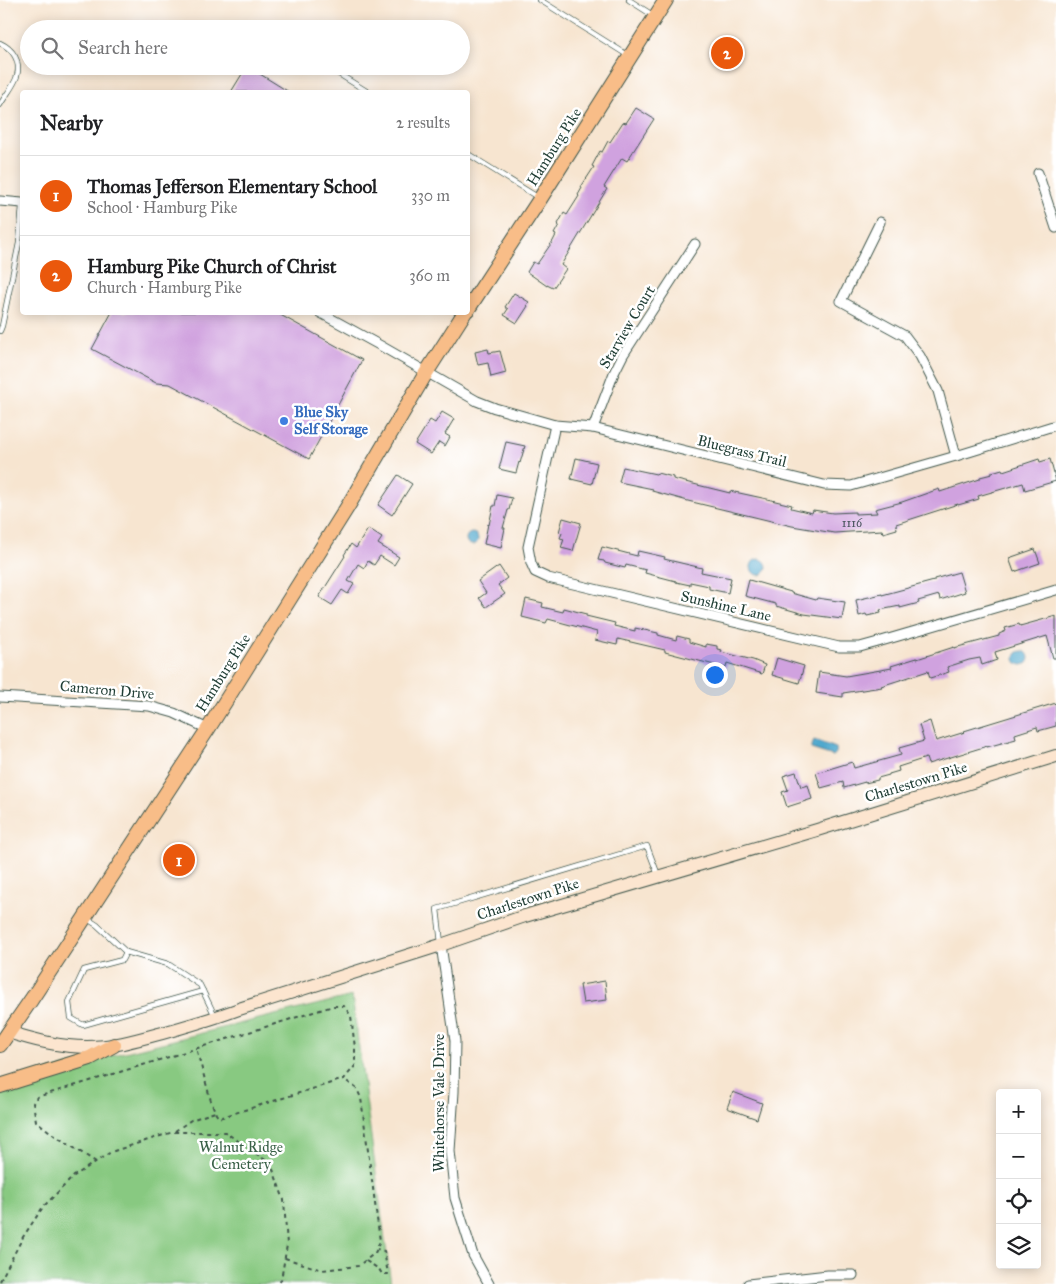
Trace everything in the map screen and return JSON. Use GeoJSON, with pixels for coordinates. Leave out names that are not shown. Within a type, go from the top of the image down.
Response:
{"type":"FeatureCollection","features":[{"type":"Feature","properties":{"kind":"main road","name":"Hamburg Pike"},"geometry":{"type":"LineString","coordinates":[[470,305],[540,199],[666,0]]}},
{"type":"Feature","properties":{"kind":"main road","name":"Hamburg Pike"},"geometry":{"type":"LineString","coordinates":[[0,1045],[4,1030],[31,1000],[208,729],[348,506],[426,373],[463,315]]}},
{"type":"Feature","properties":{"kind":"main road"},"geometry":{"type":"LineString","coordinates":[[0,1086],[90,1058],[114,1045]]}},
{"type":"Feature","properties":{"kind":"street"},"geometry":{"type":"LineString","coordinates":[[1038,173],[1056,228]]}},
{"type":"Feature","properties":{"kind":"street"},"geometry":{"type":"LineString","coordinates":[[0,201],[20,204]]}},
{"type":"Feature","properties":{"kind":"street"},"geometry":{"type":"LineString","coordinates":[[880,222],[841,301],[905,336],[920,356],[938,391],[956,456]]}},
{"type":"Feature","properties":{"kind":"street","name":"Starview Court"},"geometry":{"type":"LineString","coordinates":[[593,428],[623,355],[695,244]]}},
{"type":"Feature","properties":{"kind":"street","name":"Bluegrass Trail"},"geometry":{"type":"LineString","coordinates":[[324,315],[477,401],[495,408],[555,424],[593,428],[824,485],[851,486],[1056,425]]}},
{"type":"Feature","properties":{"kind":"street","name":"Sunshine Lane"},"geometry":{"type":"LineString","coordinates":[[555,424],[528,546],[531,563],[535,572],[548,578],[839,647],[860,647],[1056,590]]}},
{"type":"Feature","properties":{"kind":"street","name":"Cameron Drive"},"geometry":{"type":"LineString","coordinates":[[0,697],[149,706],[174,713],[208,729]]}},
{"type":"Feature","properties":{"kind":"street","name":"Charlestown Pike"},"geometry":{"type":"LineString","coordinates":[[4,1030],[41,1042],[86,1047],[114,1045],[216,1017],[525,916],[817,830],[1056,756]]}},
{"type":"Feature","properties":{"kind":"street","name":"Whitehorse Vale Drive"},"geometry":{"type":"LineString","coordinates":[[441,945],[455,1041],[450,1151],[455,1198],[473,1255],[489,1284]]}},
{"type":"Feature","properties":{"kind":"street"},"geometry":{"type":"LineString","coordinates":[[748,1284],[828,1275],[853,1275]]}},
{"type":"Feature","properties":{"kind":"lane"},"geometry":{"type":"LineString","coordinates":[[540,0],[630,57]]}},
{"type":"Feature","properties":{"kind":"lane"},"geometry":{"type":"LineString","coordinates":[[629,0],[655,16]]}},
{"type":"Feature","properties":{"kind":"lane"},"geometry":{"type":"LineString","coordinates":[[0,43],[8,47],[15,55],[18,68],[17,78],[0,105]]}},
{"type":"Feature","properties":{"kind":"lane"},"geometry":{"type":"LineString","coordinates":[[341,75],[365,90]]}},
{"type":"Feature","properties":{"kind":"lane"},"geometry":{"type":"LineString","coordinates":[[470,155],[540,199]]}},
{"type":"Feature","properties":{"kind":"lane"},"geometry":{"type":"LineString","coordinates":[[0,331],[19,243],[20,230]]}},
{"type":"Feature","properties":{"kind":"lane"},"geometry":{"type":"LineString","coordinates":[[441,945],[437,909],[647,846],[658,876]]}},
{"type":"Feature","properties":{"kind":"lane"},"geometry":{"type":"LineString","coordinates":[[85,917],[97,925],[126,952],[168,964],[200,985],[216,1017]]}},
{"type":"Feature","properties":{"kind":"lane"},"geometry":{"type":"LineString","coordinates":[[126,952],[122,960],[84,970],[69,1002],[71,1018],[83,1025],[203,992]]}},
{"type":"Feature","properties":{"kind":"path"},"geometry":{"type":"LineString","coordinates":[[96,1162],[36,1121],[33,1102],[38,1096],[333,1006],[344,1006],[351,1016],[355,1066],[344,1079],[219,1118],[215,1112],[196,1048]]}},
{"type":"Feature","properties":{"kind":"path"},"geometry":{"type":"LineString","coordinates":[[285,1258],[322,1270],[358,1266],[375,1253],[380,1241],[361,1098],[357,1088],[344,1079]]}},
{"type":"Feature","properties":{"kind":"path"},"geometry":{"type":"LineString","coordinates":[[0,1282],[23,1237],[43,1207],[74,1176],[111,1152],[173,1132],[191,1120],[215,1112]]}},
{"type":"Feature","properties":{"kind":"path"},"geometry":{"type":"LineString","coordinates":[[173,1132],[225,1132],[271,1164],[284,1200],[287,1245],[281,1280],[278,1284]]}},
{"type":"Feature","properties":{"kind":"path"},"geometry":{"type":"LineString","coordinates":[[366,1261],[379,1269],[382,1274],[388,1274],[384,1251],[377,1249]]}},
{"type":"Feature","properties":{"kind":"green space","name":"Walnut Ridge Cemetery"},"geometry":{"type":"Polygon","coordinates":[[[352,996],[391,1284],[0,1284],[0,1083],[352,996]]]}},
{"type":"Feature","properties":{"kind":"water"},"geometry":{"type":"Polygon","coordinates":[[[470,533],[474,533],[478,539],[474,545],[470,545],[466,541],[466,537],[470,533]]]}},
{"type":"Feature","properties":{"kind":"water"},"geometry":{"type":"Polygon","coordinates":[[[759,559],[767,567],[759,575],[751,567],[759,559]]]}},
{"type":"Feature","properties":{"kind":"water"},"geometry":{"type":"Polygon","coordinates":[[[1022,651],[1027,653],[1029,658],[1027,663],[1022,665],[1017,663],[1015,658],[1017,653],[1022,651]]]}},
{"type":"Feature","properties":{"kind":"water"},"geometry":{"type":"Polygon","coordinates":[[[814,740],[836,748],[836,754],[833,756],[811,749],[814,740]]]}},
{"type":"Feature","properties":{"kind":"building"},"geometry":{"type":"Polygon","coordinates":[[[241,75],[262,75],[286,90],[232,90],[241,75]]]}},
{"type":"Feature","properties":{"kind":"building"},"geometry":{"type":"Polygon","coordinates":[[[636,108],[654,119],[627,161],[622,158],[604,187],[607,189],[561,265],[566,269],[553,288],[547,286],[527,272],[533,262],[537,264],[553,241],[558,224],[564,213],[567,215],[579,196],[581,187],[594,167],[592,166],[600,151],[602,152],[608,141],[610,142],[623,122],[626,123],[636,108]]]}},
{"type":"Feature","properties":{"kind":"building"},"geometry":{"type":"Polygon","coordinates":[[[514,293],[529,302],[517,323],[504,315],[508,309],[505,307],[514,293]]]}},
{"type":"Feature","properties":{"kind":"building","name":"Blue Sky Self Storage"},"geometry":{"type":"Polygon","coordinates":[[[110,315],[280,315],[362,360],[309,459],[170,384],[156,383],[92,349],[110,315]]]}},
{"type":"Feature","properties":{"kind":"building"},"geometry":{"type":"Polygon","coordinates":[[[488,349],[489,353],[500,351],[506,373],[491,377],[488,363],[478,365],[475,352],[488,349]]]}},
{"type":"Feature","properties":{"kind":"building"},"geometry":{"type":"Polygon","coordinates":[[[442,412],[454,419],[445,434],[450,437],[445,446],[439,442],[431,454],[415,444],[430,420],[435,423],[442,412]]]}},
{"type":"Feature","properties":{"kind":"building"},"geometry":{"type":"Polygon","coordinates":[[[506,442],[525,446],[516,473],[499,469],[506,442]]]}},
{"type":"Feature","properties":{"kind":"building"},"geometry":{"type":"Polygon","coordinates":[[[576,458],[597,463],[592,484],[571,479],[576,458]]]}},
{"type":"Feature","properties":{"kind":"building"},"geometry":{"type":"Polygon","coordinates":[[[1039,459],[1040,462],[1050,459],[1056,481],[1025,490],[1023,483],[978,496],[979,499],[896,524],[897,529],[883,533],[882,530],[834,533],[792,526],[688,501],[652,491],[653,489],[619,482],[623,467],[657,473],[673,477],[673,479],[730,493],[730,491],[792,505],[791,508],[812,513],[813,510],[833,513],[877,513],[875,509],[939,489],[940,492],[980,479],[980,477],[992,474],[992,472],[1002,469],[1003,471],[1039,459]]]}},
{"type":"Feature","properties":{"kind":"building"},"geometry":{"type":"Polygon","coordinates":[[[398,475],[412,484],[392,515],[378,505],[398,475]]]}},
{"type":"Feature","properties":{"kind":"building"},"geometry":{"type":"Polygon","coordinates":[[[497,495],[512,498],[503,528],[505,528],[501,548],[484,544],[497,495]]]}},
{"type":"Feature","properties":{"kind":"building"},"geometry":{"type":"Polygon","coordinates":[[[563,518],[581,523],[573,551],[561,548],[564,539],[560,538],[562,533],[559,532],[563,518]]]}},
{"type":"Feature","properties":{"kind":"building"},"geometry":{"type":"Polygon","coordinates":[[[368,529],[382,538],[378,544],[399,557],[394,565],[380,556],[374,565],[368,561],[364,568],[358,564],[348,581],[354,584],[348,594],[342,590],[332,605],[319,597],[351,544],[356,548],[368,529]]]}},
{"type":"Feature","properties":{"kind":"building"},"geometry":{"type":"Polygon","coordinates":[[[602,547],[637,556],[638,551],[665,557],[664,559],[702,568],[701,572],[731,578],[728,593],[709,589],[709,586],[690,582],[690,585],[676,582],[645,573],[646,570],[626,565],[625,568],[605,563],[598,560],[602,547]]]}},
{"type":"Feature","properties":{"kind":"building"},"geometry":{"type":"Polygon","coordinates":[[[1035,549],[1040,563],[1014,572],[1009,558],[1035,549]]]}},
{"type":"Feature","properties":{"kind":"building"},"geometry":{"type":"Polygon","coordinates":[[[499,566],[507,578],[498,585],[505,594],[486,607],[479,598],[486,593],[478,581],[499,566]]]}},
{"type":"Feature","properties":{"kind":"building"},"geometry":{"type":"Polygon","coordinates":[[[959,572],[965,592],[940,600],[939,595],[900,608],[900,606],[880,610],[881,613],[859,616],[856,600],[934,581],[934,579],[959,572]]]}},
{"type":"Feature","properties":{"kind":"building"},"geometry":{"type":"Polygon","coordinates":[[[749,580],[816,600],[817,598],[845,602],[842,619],[804,614],[745,596],[749,580]]]}},
{"type":"Feature","properties":{"kind":"building"},"geometry":{"type":"Polygon","coordinates":[[[526,599],[543,603],[542,607],[563,612],[564,608],[586,614],[586,616],[615,623],[614,626],[635,631],[635,628],[658,633],[658,635],[676,640],[677,636],[706,647],[706,644],[717,646],[717,649],[722,650],[721,652],[765,665],[762,674],[727,663],[726,668],[665,652],[665,650],[618,639],[617,645],[595,640],[597,632],[548,619],[546,623],[522,617],[526,599]]]}},
{"type":"Feature","properties":{"kind":"building"},"geometry":{"type":"Polygon","coordinates":[[[1056,616],[1056,658],[1053,658],[1047,636],[995,652],[997,660],[982,665],[980,658],[969,660],[947,667],[949,672],[930,678],[928,671],[882,687],[843,693],[843,697],[816,693],[819,672],[846,676],[892,668],[891,666],[917,658],[999,636],[999,634],[1006,631],[1005,628],[1056,616]]]}},
{"type":"Feature","properties":{"kind":"building"},"geometry":{"type":"Polygon","coordinates":[[[777,658],[804,666],[799,683],[772,675],[777,658]]]}},
{"type":"Feature","properties":{"kind":"building"},"geometry":{"type":"Polygon","coordinates":[[[1056,703],[1056,726],[1038,731],[1037,727],[1015,734],[1016,739],[928,764],[926,758],[898,767],[899,771],[878,778],[878,780],[844,788],[843,782],[821,788],[816,773],[852,762],[854,768],[901,755],[899,748],[924,741],[919,725],[930,721],[936,741],[1056,703]]]}},
{"type":"Feature","properties":{"kind":"building"},"geometry":{"type":"Polygon","coordinates":[[[796,772],[801,787],[808,785],[812,799],[787,807],[782,792],[788,790],[783,776],[796,772]]]}},
{"type":"Feature","properties":{"kind":"building"},"geometry":{"type":"Polygon","coordinates":[[[605,981],[607,1000],[583,1003],[580,985],[605,981]]]}},
{"type":"Feature","properties":{"kind":"building"},"geometry":{"type":"Polygon","coordinates":[[[733,1092],[762,1103],[757,1119],[727,1108],[733,1092]]]}},
{"type":"Feature","properties":{"kind":"place","name":"Hamburg Pike Church of Christ"},"geometry":{"type":"Point","coordinates":[727,53]}},
{"type":"Feature","properties":{"kind":"place","name":"Blue Sky Self Storage"},"geometry":{"type":"Point","coordinates":[284,421]}},
{"type":"Feature","properties":{"kind":"place","name":"Thomas Jefferson Elementary School"},"geometry":{"type":"Point","coordinates":[179,860]}}]}
